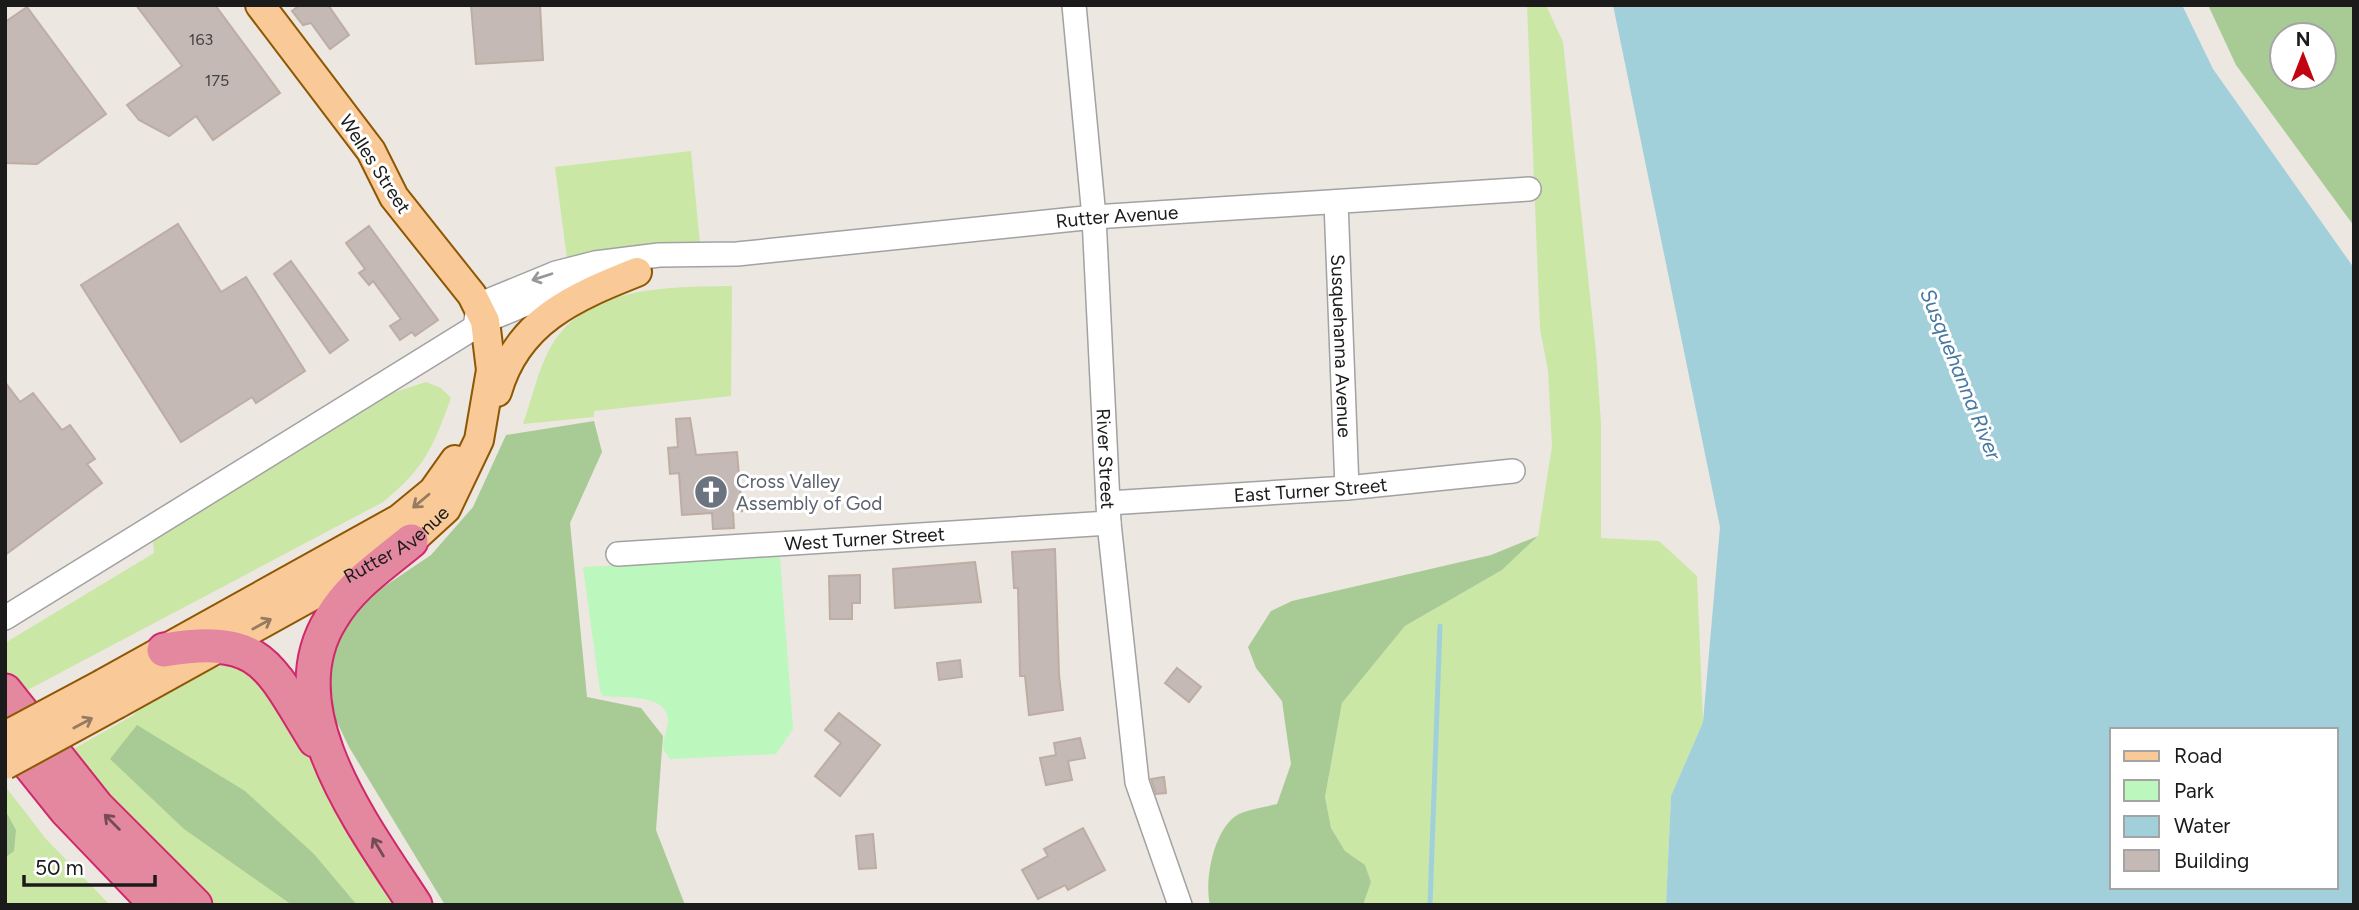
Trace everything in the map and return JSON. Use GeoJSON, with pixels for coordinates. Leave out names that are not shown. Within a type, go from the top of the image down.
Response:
{"type":"FeatureCollection","features":[{"type":"Feature","properties":{"kind":"highway"},"geometry":{"type":"LineString","coordinates":[[331,766],[313,692],[315,656],[321,637],[343,600],[411,541]]}},
{"type":"Feature","properties":{"kind":"highway"},"geometry":{"type":"LineString","coordinates":[[164,650],[199,644],[251,653],[274,677],[415,905]]}},
{"type":"Feature","properties":{"kind":"highway"},"geometry":{"type":"LineString","coordinates":[[5,691],[97,807],[195,905]]}},
{"type":"Feature","properties":{"kind":"highway"},"geometry":{"type":"LineString","coordinates":[[5,735],[66,810],[157,905]]}},
{"type":"Feature","properties":{"kind":"main road","name":"Welles Street"},"geometry":{"type":"LineString","coordinates":[[260,5],[371,151],[394,197],[476,310]]}},
{"type":"Feature","properties":{"kind":"main road"},"geometry":{"type":"LineString","coordinates":[[479,440],[503,369],[533,330],[577,296],[637,272]]}},
{"type":"Feature","properties":{"kind":"main road","name":"Rutter Avenue"},"geometry":{"type":"LineString","coordinates":[[5,735],[221,646],[411,541],[446,509],[479,440],[491,370],[476,310]]}},
{"type":"Feature","properties":{"kind":"main road","name":"Rutter Avenue"},"geometry":{"type":"LineString","coordinates":[[5,765],[110,693],[164,650],[399,519],[433,491],[456,458],[473,414],[480,370],[476,310]]}},
{"type":"Feature","properties":{"kind":"street","name":"River Street"},"geometry":{"type":"LineString","coordinates":[[1074,5],[1094,217],[1108,513],[1136,782],[1180,905]]}},
{"type":"Feature","properties":{"kind":"street","name":"Rutter Avenue"},"geometry":{"type":"LineString","coordinates":[[5,618],[476,310],[532,281],[595,263],[659,255],[706,256],[1094,217],[1530,189]]}},
{"type":"Feature","properties":{"kind":"street","name":"Susquehanna Avenue"},"geometry":{"type":"LineString","coordinates":[[1336,202],[1347,488]]}},
{"type":"Feature","properties":{"kind":"street","name":"Rutter Avenue"},"geometry":{"type":"LineString","coordinates":[[476,310],[557,291],[593,279],[706,256]]}},
{"type":"Feature","properties":{"kind":"street","name":"East Turner Street"},"geometry":{"type":"LineString","coordinates":[[1108,513],[1513,471]]}},
{"type":"Feature","properties":{"kind":"street","name":"West Turner Street"},"geometry":{"type":"LineString","coordinates":[[618,554],[1108,513]]}},
{"type":"Feature","properties":{"kind":"green space"},"geometry":{"type":"Polygon","coordinates":[[[1527,5],[1546,5],[1563,42],[1596,352],[1601,423],[1601,538],[1659,541],[1697,576],[1703,722],[1671,796],[1666,905],[1363,905],[1371,882],[1365,865],[1345,851],[1331,828],[1325,797],[1342,703],[1405,626],[1502,570],[1538,536],[1552,446],[1548,370],[1540,329],[1527,5]]]}},
{"type":"Feature","properties":{"kind":"green space"},"geometry":{"type":"Polygon","coordinates":[[[2208,5],[2354,5],[2354,226],[2236,65],[2208,5]]]}},
{"type":"Feature","properties":{"kind":"green space"},"geometry":{"type":"Polygon","coordinates":[[[691,151],[700,244],[567,259],[555,167],[691,151]]]}},
{"type":"Feature","properties":{"kind":"green space"},"geometry":{"type":"Polygon","coordinates":[[[732,286],[731,396],[594,411],[594,417],[523,424],[548,352],[563,330],[582,314],[604,302],[629,294],[681,287],[732,286]]]}},
{"type":"Feature","properties":{"kind":"green space"},"geometry":{"type":"Polygon","coordinates":[[[426,382],[441,388],[451,398],[426,456],[409,478],[383,502],[20,694],[5,672],[5,643],[154,553],[153,539],[386,395],[426,382]]]}},
{"type":"Feature","properties":{"kind":"green space"},"geometry":{"type":"Polygon","coordinates":[[[594,421],[602,452],[570,523],[587,697],[641,708],[663,736],[656,830],[685,905],[445,905],[349,747],[333,714],[329,686],[333,656],[343,626],[361,602],[431,555],[473,507],[506,435],[594,421]]]}},
{"type":"Feature","properties":{"kind":"green space"},"geometry":{"type":"Polygon","coordinates":[[[1538,536],[1502,570],[1405,626],[1342,703],[1325,797],[1331,828],[1345,851],[1365,865],[1371,882],[1363,905],[1210,905],[1210,869],[1223,830],[1239,814],[1277,804],[1291,764],[1282,701],[1256,668],[1248,647],[1271,611],[1292,601],[1491,555],[1538,536]]]}},
{"type":"Feature","properties":{"kind":"green space"},"geometry":{"type":"Polygon","coordinates":[[[780,557],[793,729],[776,754],[670,759],[663,749],[668,722],[666,712],[661,706],[643,699],[603,696],[600,691],[583,567],[780,557]]]}},
{"type":"Feature","properties":{"kind":"green space"},"geometry":{"type":"Polygon","coordinates":[[[234,663],[259,679],[312,749],[400,905],[209,905],[68,752],[132,716],[167,687],[206,670],[234,663]]]}},
{"type":"Feature","properties":{"kind":"green space"},"geometry":{"type":"Polygon","coordinates":[[[137,725],[245,791],[314,854],[357,905],[292,905],[184,829],[110,759],[137,725]]]}},
{"type":"Feature","properties":{"kind":"green space"},"geometry":{"type":"Polygon","coordinates":[[[5,786],[46,839],[110,905],[5,905],[5,786]]]}},
{"type":"Feature","properties":{"kind":"green space"},"geometry":{"type":"Polygon","coordinates":[[[5,810],[16,830],[14,851],[5,858],[5,810]]]}},
{"type":"Feature","properties":{"kind":"water","name":"Susquehanna River"},"geometry":{"type":"Polygon","coordinates":[[[1613,5],[2182,5],[2213,69],[2354,268],[2354,905],[1666,905],[1671,796],[1703,722],[1720,527],[1613,5]]]}},
{"type":"Feature","properties":{"kind":"building"},"geometry":{"type":"Polygon","coordinates":[[[136,5],[215,5],[280,93],[213,140],[196,116],[169,136],[139,120],[127,105],[182,66],[136,5]]]}},
{"type":"Feature","properties":{"kind":"building"},"geometry":{"type":"Polygon","coordinates":[[[300,5],[328,5],[349,35],[330,49],[311,23],[303,25],[292,11],[300,5]]]}},
{"type":"Feature","properties":{"kind":"building"},"geometry":{"type":"Polygon","coordinates":[[[471,5],[540,5],[543,60],[476,64],[471,5]]]}},
{"type":"Feature","properties":{"kind":"building"},"geometry":{"type":"Polygon","coordinates":[[[27,7],[106,114],[37,164],[5,163],[5,22],[27,7]]]}},
{"type":"Feature","properties":{"kind":"building"},"geometry":{"type":"Polygon","coordinates":[[[178,224],[221,292],[246,277],[305,371],[256,403],[252,397],[181,442],[81,285],[178,224]]]}},
{"type":"Feature","properties":{"kind":"building"},"geometry":{"type":"Polygon","coordinates":[[[369,226],[438,320],[415,336],[412,332],[400,340],[390,326],[401,319],[373,281],[369,285],[359,273],[365,269],[346,243],[369,226]]]}},
{"type":"Feature","properties":{"kind":"building"},"geometry":{"type":"Polygon","coordinates":[[[291,261],[348,340],[330,353],[274,274],[291,261]]]}},
{"type":"Feature","properties":{"kind":"building"},"geometry":{"type":"Polygon","coordinates":[[[5,382],[20,402],[33,393],[62,430],[70,425],[95,459],[87,464],[102,483],[5,555],[5,382]]]}},
{"type":"Feature","properties":{"kind":"building","name":"Cross Valley Assembly of God"},"geometry":{"type":"Polygon","coordinates":[[[690,418],[696,455],[737,452],[742,511],[733,512],[734,528],[713,529],[712,513],[682,515],[679,473],[670,474],[668,448],[678,447],[676,419],[690,418]]]}},
{"type":"Feature","properties":{"kind":"building"},"geometry":{"type":"Polygon","coordinates":[[[1055,549],[1059,675],[1063,710],[1029,715],[1025,676],[1020,676],[1018,588],[1014,588],[1012,552],[1055,549]]]}},
{"type":"Feature","properties":{"kind":"building"},"geometry":{"type":"Polygon","coordinates":[[[975,562],[981,602],[895,608],[893,569],[975,562]]]}},
{"type":"Feature","properties":{"kind":"building"},"geometry":{"type":"Polygon","coordinates":[[[860,575],[860,603],[852,603],[852,619],[830,619],[829,576],[860,575]]]}},
{"type":"Feature","properties":{"kind":"building"},"geometry":{"type":"Polygon","coordinates":[[[960,660],[962,677],[939,680],[937,663],[960,660]]]}},
{"type":"Feature","properties":{"kind":"building"},"geometry":{"type":"Polygon","coordinates":[[[1177,668],[1201,687],[1189,702],[1165,683],[1177,668]]]}},
{"type":"Feature","properties":{"kind":"building"},"geometry":{"type":"Polygon","coordinates":[[[839,713],[880,745],[840,796],[815,776],[841,743],[825,730],[839,713]]]}},
{"type":"Feature","properties":{"kind":"building"},"geometry":{"type":"Polygon","coordinates":[[[1080,738],[1085,758],[1068,761],[1072,780],[1046,785],[1040,758],[1056,755],[1054,743],[1080,738]]]}},
{"type":"Feature","properties":{"kind":"building"},"geometry":{"type":"Polygon","coordinates":[[[1164,777],[1166,793],[1156,794],[1151,779],[1164,777]]]}},
{"type":"Feature","properties":{"kind":"building"},"geometry":{"type":"Polygon","coordinates":[[[1083,828],[1105,870],[1068,890],[1065,885],[1038,899],[1022,870],[1048,856],[1044,849],[1083,828]]]}},
{"type":"Feature","properties":{"kind":"building"},"geometry":{"type":"Polygon","coordinates":[[[873,834],[876,868],[859,869],[856,836],[873,834]]]}},
{"type":"Feature","properties":{"kind":"waterway"},"geometry":{"type":"LineString","coordinates":[[1430,905],[1440,626]]}},
{"type":"Feature","properties":{"kind":"place","name":"Cross Valley Assembly of God"},"geometry":{"type":"Point","coordinates":[711,492]}}]}
